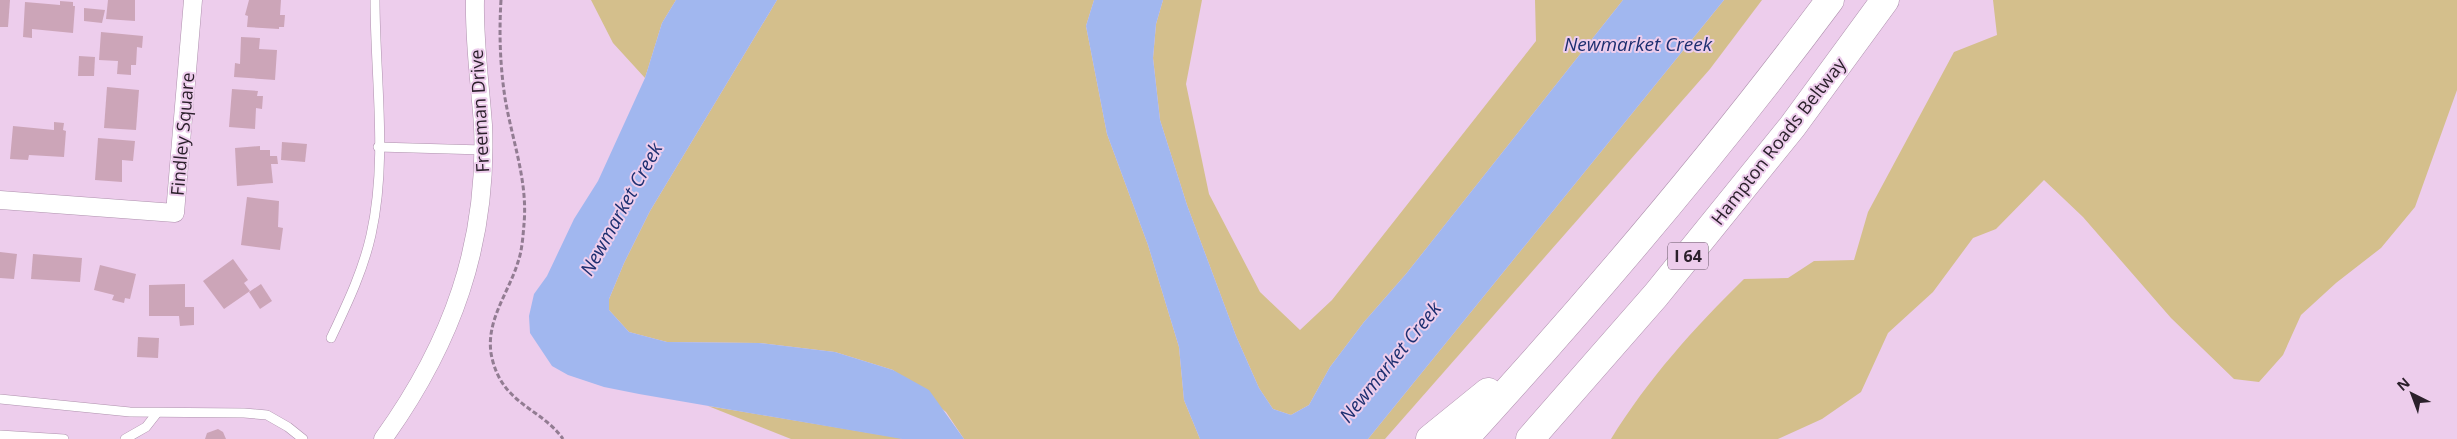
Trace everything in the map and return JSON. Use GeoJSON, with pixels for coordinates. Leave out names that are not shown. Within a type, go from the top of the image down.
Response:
{"type":"FeatureCollection","features":[{"type":"Feature","properties":{"kind":"highway","name":"I 64"},"geometry":{"type":"LineString","coordinates":[[1464,439],[1552,341],[1719,145],[1830,0]]}},
{"type":"Feature","properties":{"kind":"highway","name":"Hampton Roads Beltway"},"geometry":{"type":"LineString","coordinates":[[1530,439],[1656,295],[1792,127],[1885,0]]}},
{"type":"Feature","properties":{"kind":"highway"},"geometry":{"type":"LineString","coordinates":[[1836,66],[1897,0]]}},
{"type":"Feature","properties":{"kind":"highway"},"geometry":{"type":"LineString","coordinates":[[1430,439],[1552,341]]}},
{"type":"Feature","properties":{"kind":"street","name":"Findley Square"},"geometry":{"type":"LineString","coordinates":[[0,200],[175,213],[193,0]]}},
{"type":"Feature","properties":{"kind":"street","name":"Freeman Drive"},"geometry":{"type":"LineString","coordinates":[[383,439],[421,383],[437,353],[463,288],[478,230],[483,150],[476,51],[475,0]]}},
{"type":"Feature","properties":{"kind":"lane"},"geometry":{"type":"LineString","coordinates":[[331,338],[351,297],[371,236],[376,206],[378,147],[375,0]]}},
{"type":"Feature","properties":{"kind":"lane"},"geometry":{"type":"LineString","coordinates":[[378,147],[483,150]]}},
{"type":"Feature","properties":{"kind":"lane"},"geometry":{"type":"LineString","coordinates":[[0,399],[157,413],[244,413],[267,416],[282,423],[303,439]]}},
{"type":"Feature","properties":{"kind":"lane"},"geometry":{"type":"LineString","coordinates":[[126,439],[146,427],[157,413]]}},
{"type":"Feature","properties":{"kind":"lane"},"geometry":{"type":"LineString","coordinates":[[0,436],[64,439]]}},
{"type":"Feature","properties":{"kind":"path"},"geometry":{"type":"LineString","coordinates":[[501,0],[499,47],[505,99],[523,183],[524,223],[519,261],[496,313],[490,349],[496,371],[509,392],[563,439]]}},
{"type":"Feature","properties":{"kind":"shaded area"},"geometry":{"type":"Polygon","coordinates":[[[591,0],[676,0],[662,23],[645,78],[613,43],[591,0]]]}},
{"type":"Feature","properties":{"kind":"shaded area"},"geometry":{"type":"Polygon","coordinates":[[[777,0],[1094,0],[1086,26],[1107,134],[1148,245],[1179,347],[1184,400],[1200,439],[964,439],[946,412],[893,370],[835,352],[759,343],[667,342],[629,332],[609,310],[609,299],[624,263],[650,211],[777,0]]]}},
{"type":"Feature","properties":{"kind":"shaded area"},"geometry":{"type":"Polygon","coordinates":[[[1163,0],[1202,0],[1186,84],[1209,194],[1260,292],[1300,330],[1332,300],[1536,41],[1535,0],[1623,0],[1406,274],[1364,322],[1330,367],[1309,405],[1291,415],[1273,409],[1259,388],[1236,336],[1187,205],[1160,120],[1153,58],[1156,24],[1163,0]]]}},
{"type":"Feature","properties":{"kind":"shaded area"},"geometry":{"type":"Polygon","coordinates":[[[1724,0],[1762,0],[1710,69],[1385,439],[1368,439],[1724,0]]]}},
{"type":"Feature","properties":{"kind":"shaded area"},"geometry":{"type":"Polygon","coordinates":[[[1993,0],[2457,0],[2457,90],[2415,207],[2381,248],[2336,283],[2301,315],[2283,355],[2259,382],[2234,379],[2171,318],[2083,217],[2044,180],[1996,229],[1973,238],[1933,292],[1888,333],[1861,392],[1822,419],[1778,439],[1611,439],[1656,375],[1707,316],[1744,279],[1788,278],[1814,261],[1854,260],[1868,212],[1954,52],[1997,35],[1993,0]]]}},
{"type":"Feature","properties":{"kind":"shaded area"},"geometry":{"type":"Polygon","coordinates":[[[708,406],[900,438],[902,439],[791,439],[708,406]]]}},
{"type":"Feature","properties":{"kind":"water","name":"Newmarket Creek"},"geometry":{"type":"Polygon","coordinates":[[[676,0],[777,0],[650,211],[624,263],[609,299],[609,310],[629,332],[667,342],[759,343],[835,352],[893,370],[929,390],[964,439],[902,439],[604,387],[568,375],[552,366],[530,333],[529,316],[534,294],[547,276],[574,219],[598,181],[645,78],[662,23],[676,0]]]}},
{"type":"Feature","properties":{"kind":"water","name":"Newmarket Creek"},"geometry":{"type":"Polygon","coordinates":[[[1094,0],[1163,0],[1156,24],[1153,58],[1160,120],[1187,205],[1236,336],[1259,388],[1273,409],[1291,415],[1309,405],[1330,367],[1364,322],[1406,274],[1623,0],[1724,0],[1368,439],[1200,439],[1184,400],[1179,347],[1148,245],[1107,134],[1086,26],[1094,0]]]}},
{"type":"Feature","properties":{"kind":"building"},"geometry":{"type":"Polygon","coordinates":[[[0,0],[10,0],[8,27],[0,27],[0,0]]]}},
{"type":"Feature","properties":{"kind":"building"},"geometry":{"type":"Polygon","coordinates":[[[108,0],[135,0],[135,21],[106,19],[108,0]]]}},
{"type":"Feature","properties":{"kind":"building"},"geometry":{"type":"Polygon","coordinates":[[[249,0],[281,0],[280,15],[285,15],[284,27],[279,27],[279,29],[247,27],[248,16],[245,15],[249,0]]]}},
{"type":"Feature","properties":{"kind":"building"},"geometry":{"type":"Polygon","coordinates":[[[60,1],[73,2],[73,6],[75,6],[73,33],[32,29],[32,38],[23,37],[25,2],[60,5],[60,1]]]}},
{"type":"Feature","properties":{"kind":"building"},"geometry":{"type":"Polygon","coordinates":[[[84,8],[105,10],[102,23],[84,21],[84,8]]]}},
{"type":"Feature","properties":{"kind":"building"},"geometry":{"type":"Polygon","coordinates":[[[101,32],[143,36],[142,48],[137,47],[136,65],[131,65],[131,75],[117,74],[118,61],[99,60],[101,32]]]}},
{"type":"Feature","properties":{"kind":"building"},"geometry":{"type":"Polygon","coordinates":[[[241,37],[260,38],[259,49],[277,50],[275,80],[234,77],[235,63],[240,64],[241,37]]]}},
{"type":"Feature","properties":{"kind":"building"},"geometry":{"type":"Polygon","coordinates":[[[79,56],[95,57],[94,76],[78,76],[79,56]]]}},
{"type":"Feature","properties":{"kind":"building"},"geometry":{"type":"Polygon","coordinates":[[[107,87],[139,90],[136,130],[104,128],[107,87]]]}},
{"type":"Feature","properties":{"kind":"building"},"geometry":{"type":"Polygon","coordinates":[[[232,89],[258,91],[257,96],[263,96],[262,109],[256,108],[255,129],[229,127],[232,89]]]}},
{"type":"Feature","properties":{"kind":"building"},"geometry":{"type":"Polygon","coordinates":[[[54,122],[64,123],[63,130],[66,131],[64,157],[29,155],[28,160],[10,159],[13,126],[54,130],[54,122]]]}},
{"type":"Feature","properties":{"kind":"building"},"geometry":{"type":"Polygon","coordinates":[[[98,138],[135,141],[133,161],[122,160],[122,182],[95,180],[98,138]]]}},
{"type":"Feature","properties":{"kind":"building"},"geometry":{"type":"Polygon","coordinates":[[[282,142],[307,144],[305,162],[281,160],[282,142]]]}},
{"type":"Feature","properties":{"kind":"building"},"geometry":{"type":"Polygon","coordinates":[[[260,146],[260,150],[270,150],[270,156],[277,156],[278,164],[271,164],[273,183],[237,186],[235,148],[260,146]]]}},
{"type":"Feature","properties":{"kind":"building"},"geometry":{"type":"Polygon","coordinates":[[[247,197],[279,201],[278,227],[283,228],[280,250],[241,245],[247,197]]]}},
{"type":"Feature","properties":{"kind":"building"},"geometry":{"type":"Polygon","coordinates":[[[0,252],[17,254],[14,279],[0,278],[0,252]]]}},
{"type":"Feature","properties":{"kind":"building"},"geometry":{"type":"Polygon","coordinates":[[[33,254],[82,258],[80,282],[31,279],[33,254]]]}},
{"type":"Feature","properties":{"kind":"building"},"geometry":{"type":"Polygon","coordinates":[[[233,259],[248,280],[244,283],[250,291],[224,309],[203,281],[233,259]]]}},
{"type":"Feature","properties":{"kind":"building"},"geometry":{"type":"Polygon","coordinates":[[[100,265],[136,274],[130,299],[125,298],[124,303],[112,300],[114,295],[94,290],[100,265]]]}},
{"type":"Feature","properties":{"kind":"building"},"geometry":{"type":"Polygon","coordinates":[[[185,284],[185,307],[194,307],[194,325],[180,326],[179,316],[149,316],[149,285],[185,284]]]}},
{"type":"Feature","properties":{"kind":"building"},"geometry":{"type":"Polygon","coordinates":[[[261,284],[272,301],[260,309],[249,292],[261,284]]]}},
{"type":"Feature","properties":{"kind":"building"},"geometry":{"type":"Polygon","coordinates":[[[138,337],[159,338],[158,358],[137,357],[138,337]]]}},
{"type":"Feature","properties":{"kind":"building"},"geometry":{"type":"Polygon","coordinates":[[[218,429],[223,432],[226,439],[205,439],[207,433],[218,429]]]}}]}
